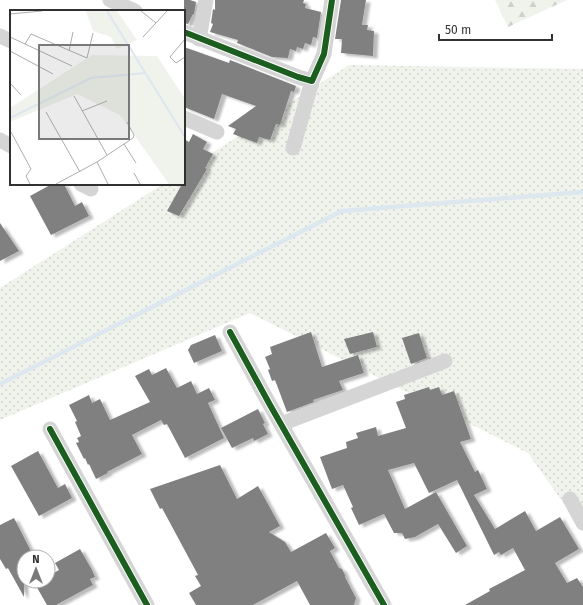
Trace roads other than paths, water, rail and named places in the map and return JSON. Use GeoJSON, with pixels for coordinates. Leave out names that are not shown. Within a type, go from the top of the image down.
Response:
{"type":"FeatureCollection","features":[{"type":"Feature","properties":{"kind":"street"},"geometry":{"type":"LineString","coordinates":[[110,0],[133,10]]}},
{"type":"Feature","properties":{"kind":"street"},"geometry":{"type":"LineString","coordinates":[[199,39],[206,0]]}},
{"type":"Feature","properties":{"kind":"street"},"geometry":{"type":"LineString","coordinates":[[293,148],[312,82],[324,54],[332,0]]}},
{"type":"Feature","properties":{"kind":"street"},"geometry":{"type":"LineString","coordinates":[[185,32],[312,82]]}},
{"type":"Feature","properties":{"kind":"street"},"geometry":{"type":"LineString","coordinates":[[0,36],[10,41]]}},
{"type":"Feature","properties":{"kind":"street"},"geometry":{"type":"LineString","coordinates":[[185,118],[217,132]]}},
{"type":"Feature","properties":{"kind":"street"},"geometry":{"type":"LineString","coordinates":[[0,140],[10,145]]}},
{"type":"Feature","properties":{"kind":"street"},"geometry":{"type":"LineString","coordinates":[[230,332],[384,605]]}},
{"type":"Feature","properties":{"kind":"street"},"geometry":{"type":"LineString","coordinates":[[281,424],[445,361]]}},
{"type":"Feature","properties":{"kind":"street"},"geometry":{"type":"LineString","coordinates":[[50,429],[147,605]]}},
{"type":"Feature","properties":{"kind":"street"},"geometry":{"type":"LineString","coordinates":[[570,498],[583,523]]}},
{"type":"Feature","properties":{"kind":"waterway"},"geometry":{"type":"LineString","coordinates":[[0,384],[342,211],[583,192]]}}]}
